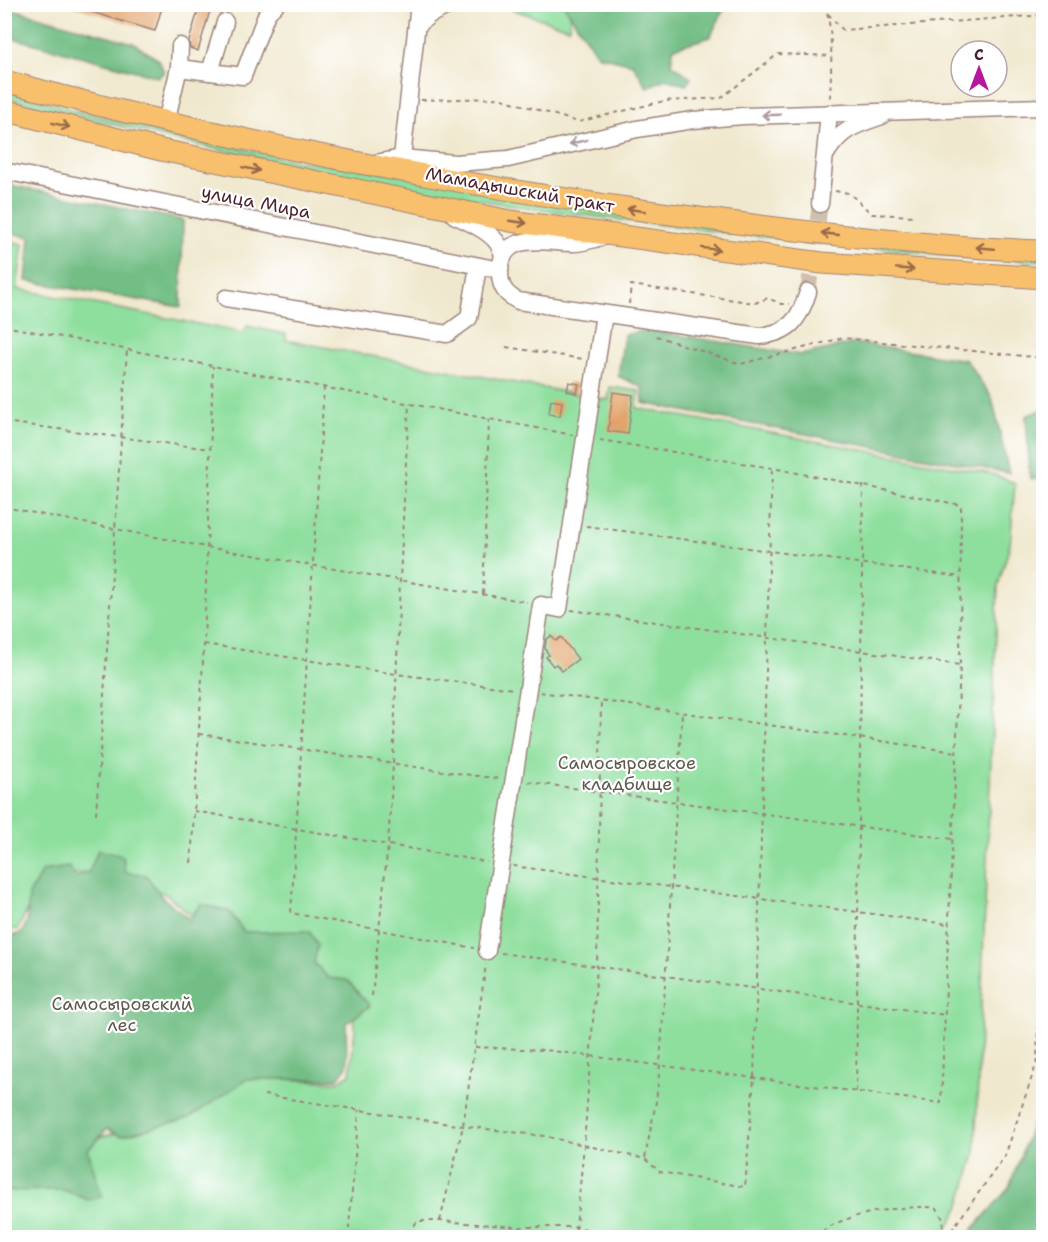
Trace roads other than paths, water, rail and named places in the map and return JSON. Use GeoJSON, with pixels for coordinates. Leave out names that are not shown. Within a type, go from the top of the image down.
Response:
{"type":"FeatureCollection","features":[{"type":"Feature","properties":{"kind":"main road","name":"Мамадышский тракт"},"geometry":{"type":"LineString","coordinates":[[4,81],[166,122],[365,164],[632,209],[825,234],[1003,249],[1044,250]]}},
{"type":"Feature","properties":{"kind":"main road","name":"Мамадышский тракт"},"geometry":{"type":"LineString","coordinates":[[4,110],[161,150],[510,221],[822,263],[1044,279]]}},
{"type":"Feature","properties":{"kind":"street"},"geometry":{"type":"LineString","coordinates":[[179,68],[243,76],[264,11],[267,13],[276,4]]}},
{"type":"Feature","properties":{"kind":"street"},"geometry":{"type":"LineString","coordinates":[[402,158],[419,4]]}},
{"type":"Feature","properties":{"kind":"street"},"geometry":{"type":"LineString","coordinates":[[417,26],[429,15],[451,4]]}},
{"type":"Feature","properties":{"kind":"street"},"geometry":{"type":"LineString","coordinates":[[210,72],[225,22]]}},
{"type":"Feature","properties":{"kind":"street"},"geometry":{"type":"LineString","coordinates":[[166,122],[179,68],[180,46]]}},
{"type":"Feature","properties":{"kind":"street"},"geometry":{"type":"LineString","coordinates":[[365,164],[402,158],[455,163],[508,159],[637,129],[693,120],[829,113],[1044,107]]}},
{"type":"Feature","properties":{"kind":"street"},"geometry":{"type":"LineString","coordinates":[[825,155],[834,141],[844,132],[896,111]]}},
{"type":"Feature","properties":{"kind":"street"},"geometry":{"type":"LineString","coordinates":[[820,204],[829,113]]}},
{"type":"Feature","properties":{"kind":"street","name":"улица Мира"},"geometry":{"type":"LineString","coordinates":[[4,171],[478,267],[501,264]]}},
{"type":"Feature","properties":{"kind":"street"},"geometry":{"type":"LineString","coordinates":[[440,208],[486,232],[500,247],[501,286],[506,294],[518,301],[759,336],[773,335],[786,330],[796,320],[808,292]]}},
{"type":"Feature","properties":{"kind":"street"},"geometry":{"type":"LineString","coordinates":[[501,264],[512,247],[525,242],[551,240],[573,244],[611,235]]}},
{"type":"Feature","properties":{"kind":"street"},"geometry":{"type":"LineString","coordinates":[[226,298],[447,334],[470,318],[478,267]]}},
{"type":"Feature","properties":{"kind":"street"},"geometry":{"type":"LineString","coordinates":[[487,951],[541,605],[559,609],[604,314]]}},
{"type":"Feature","properties":{"kind":"tunnel"},"geometry":{"type":"LineString","coordinates":[[808,292],[820,204]]}},
{"type":"Feature","properties":{"kind":"park label","name":"Самосыровское кладбище"},"geometry":{"type":"Point","coordinates":[627,774]}},
{"type":"Feature","properties":{"kind":"park label","name":"Самосыровский лес"},"geometry":{"type":"Point","coordinates":[122,1014]}}]}
